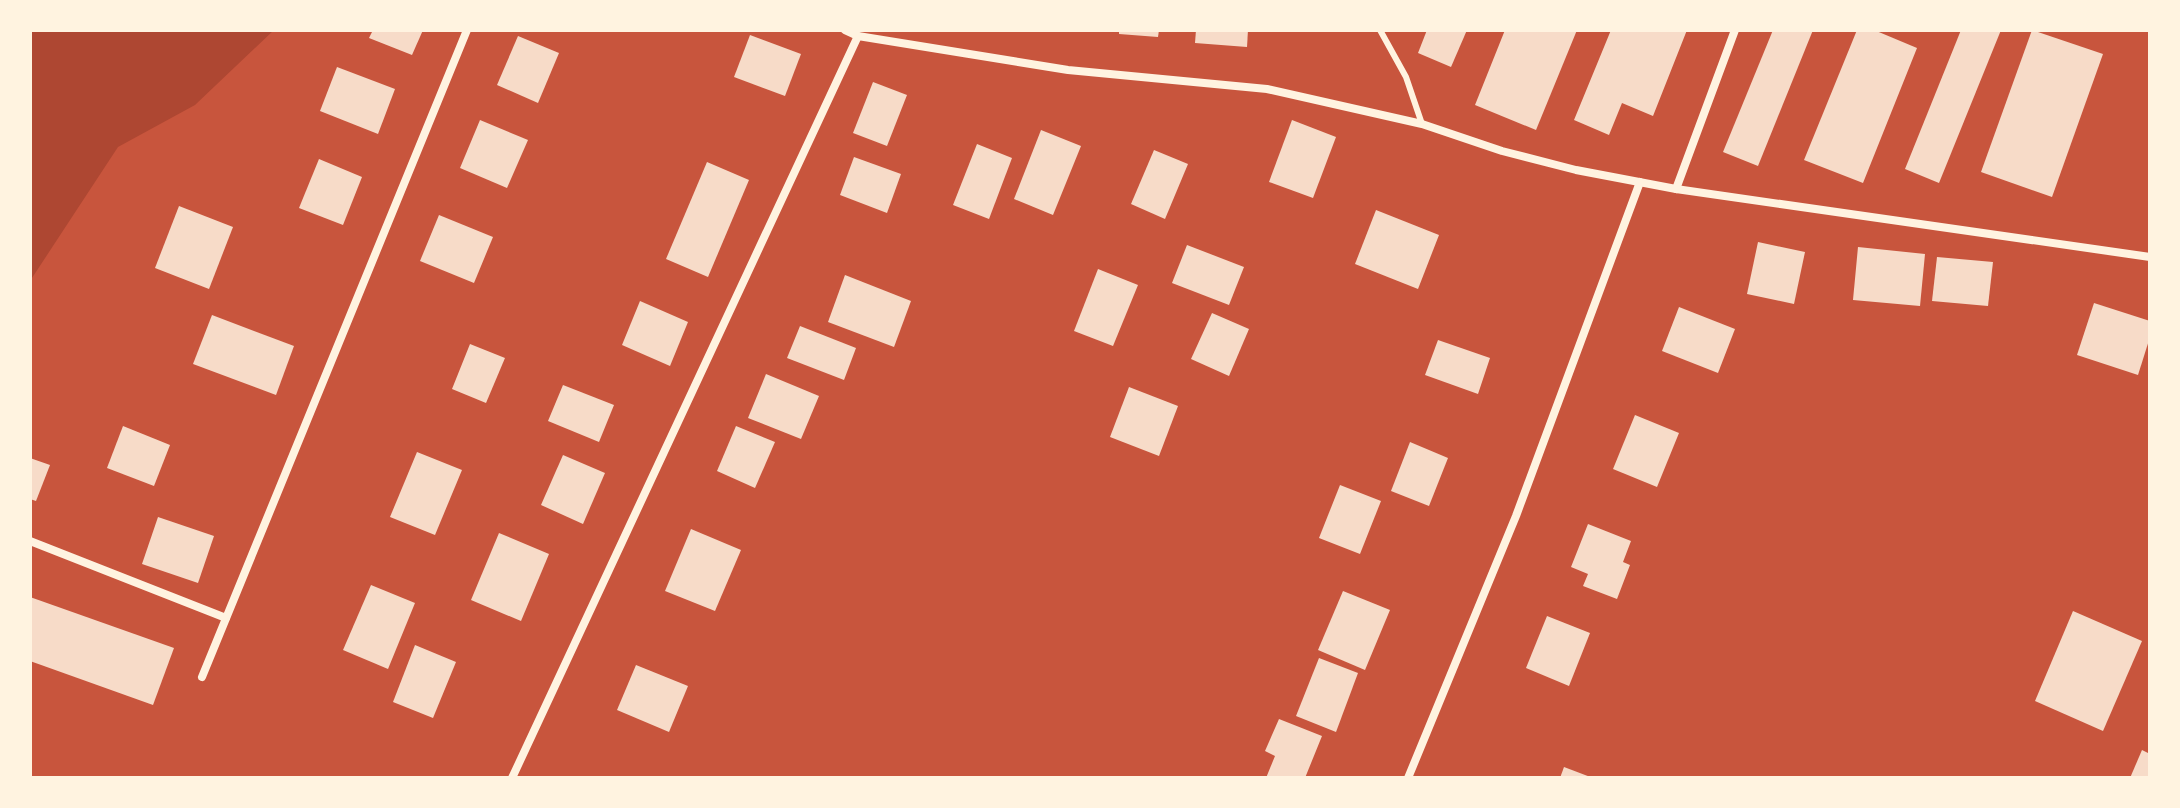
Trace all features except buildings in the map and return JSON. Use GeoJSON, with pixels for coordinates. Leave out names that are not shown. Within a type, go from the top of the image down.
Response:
{"type":"FeatureCollection","features":[{"type":"Feature","properties":{"kind":"street"},"geometry":{"type":"LineString","coordinates":[[202,677],[467,30]]}},
{"type":"Feature","properties":{"kind":"street"},"geometry":{"type":"LineString","coordinates":[[845,30],[858,36],[1068,70],[1267,89],[1422,124],[1502,151],[1676,189],[2150,257]]}},
{"type":"Feature","properties":{"kind":"street"},"geometry":{"type":"LineString","coordinates":[[1676,189],[1735,30]]}},
{"type":"Feature","properties":{"kind":"street"},"geometry":{"type":"LineString","coordinates":[[512,778],[858,36]]}},
{"type":"Feature","properties":{"kind":"street"},"geometry":{"type":"LineString","coordinates":[[1408,778],[1516,516],[1640,182]]}},
{"type":"Feature","properties":{"kind":"street"},"geometry":{"type":"LineString","coordinates":[[30,541],[226,618]]}},
{"type":"Feature","properties":{"kind":"lane"},"geometry":{"type":"LineString","coordinates":[[1380,30],[1406,77],[1422,124]]}},
{"type":"Feature","properties":{"kind":"shaded area"},"geometry":{"type":"Polygon","coordinates":[[[30,30],[274,30],[195,105],[118,147],[30,281],[30,30]]]}}]}
